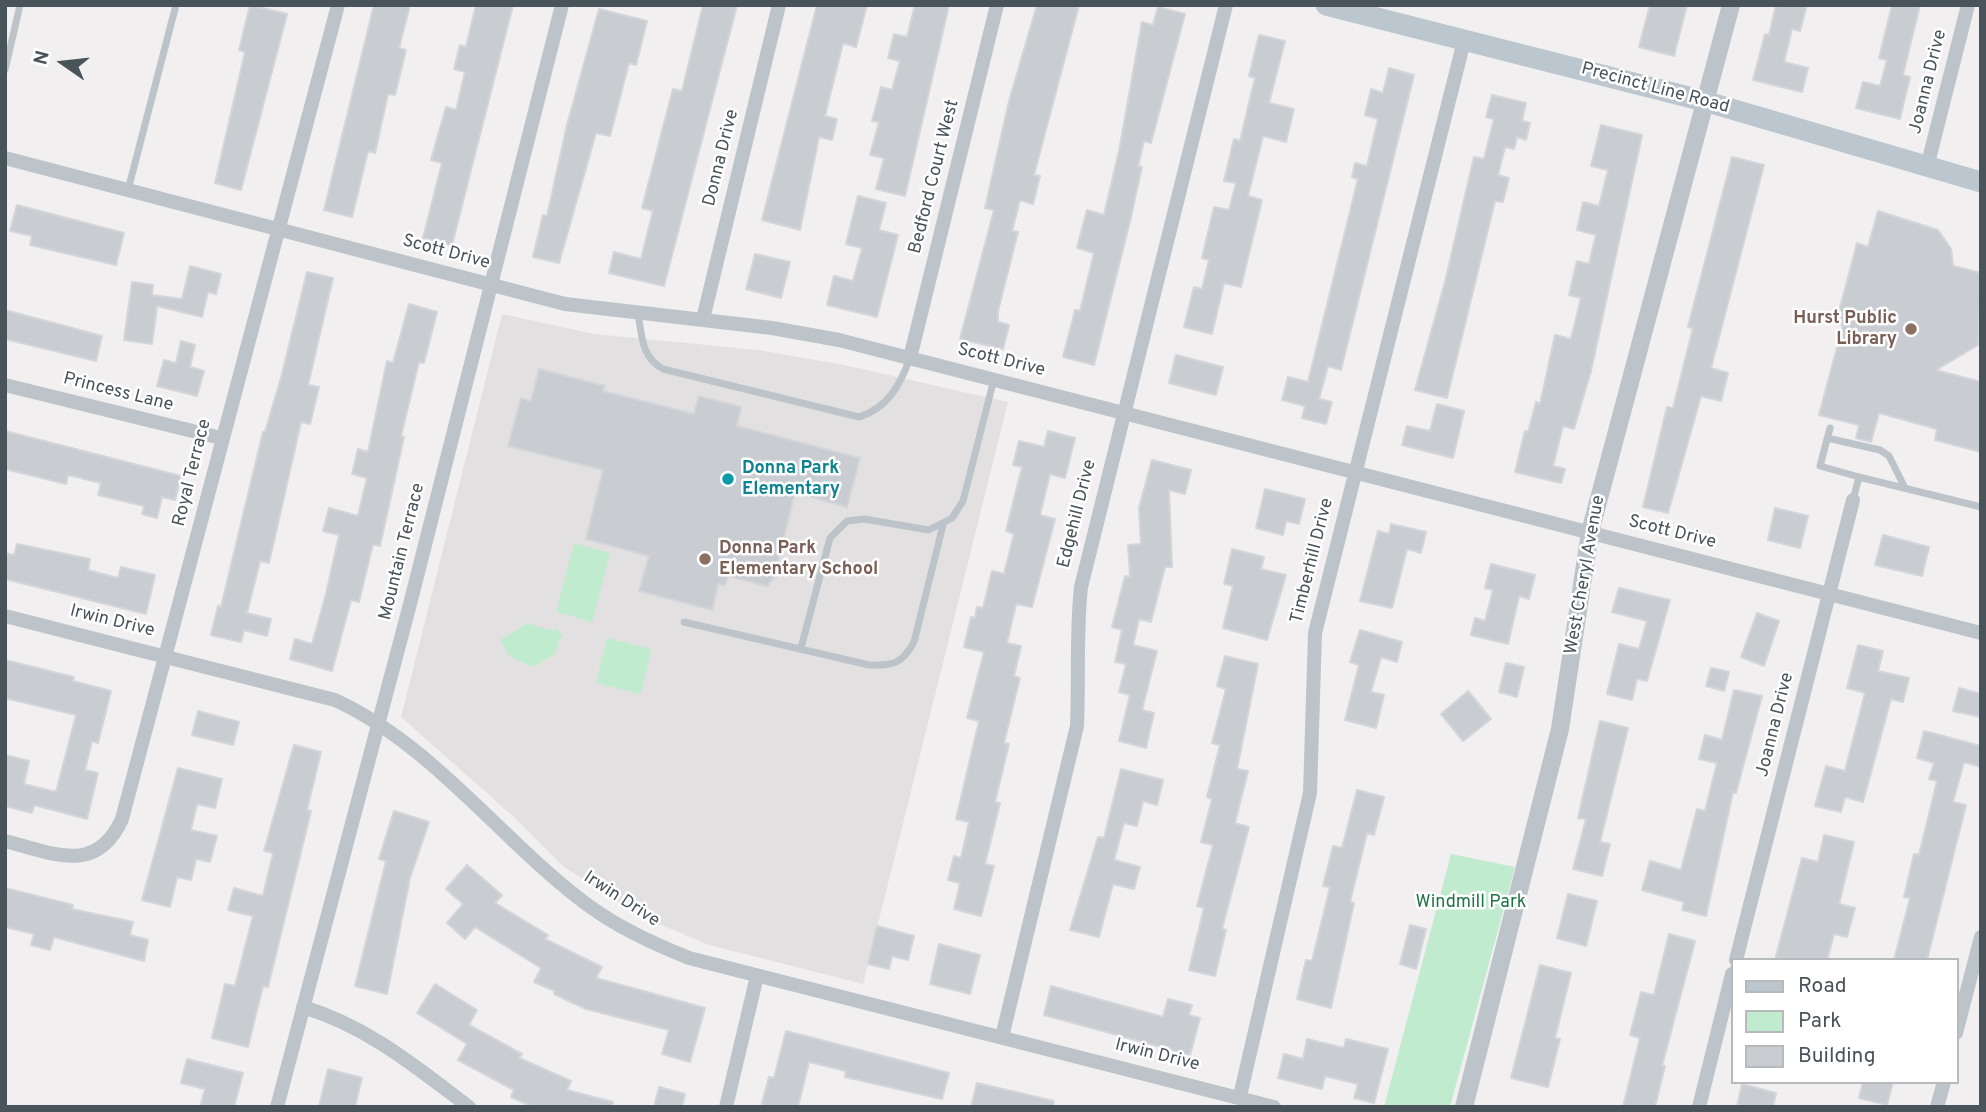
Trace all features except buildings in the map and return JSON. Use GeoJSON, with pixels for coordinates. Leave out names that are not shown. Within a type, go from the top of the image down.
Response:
{"type":"FeatureCollection","features":[{"type":"Feature","properties":{"kind":"main road","name":"Precinct Line Road"},"geometry":{"type":"LineString","coordinates":[[1327,5],[1704,101],[1981,182]]}},
{"type":"Feature","properties":{"kind":"street","name":"Royal Terrace"},"geometry":{"type":"LineString","coordinates":[[5,841],[80,857],[102,848],[114,835],[122,819],[167,656],[276,228],[338,5]]}},
{"type":"Feature","properties":{"kind":"street","name":"Mountain Terrace"},"geometry":{"type":"LineString","coordinates":[[277,1107],[562,5]]}},
{"type":"Feature","properties":{"kind":"street","name":"Donna Drive"},"geometry":{"type":"LineString","coordinates":[[703,319],[779,5]]}},
{"type":"Feature","properties":{"kind":"street","name":"Bedford Court West"},"geometry":{"type":"LineString","coordinates":[[910,358],[998,5]]}},
{"type":"Feature","properties":{"kind":"street","name":"Edgehill Drive"},"geometry":{"type":"LineString","coordinates":[[1002,1037],[1077,726],[1077,626],[1081,587],[1226,5]]}},
{"type":"Feature","properties":{"kind":"street","name":"West Cheryl Avenue"},"geometry":{"type":"LineString","coordinates":[[1464,1107],[1560,729],[1590,532],[1731,5]]}},
{"type":"Feature","properties":{"kind":"street","name":"Joanna Drive"},"geometry":{"type":"LineString","coordinates":[[1927,167],[1968,5]]}},
{"type":"Feature","properties":{"kind":"street","name":"Timberhill Drive"},"geometry":{"type":"LineString","coordinates":[[1240,1096],[1310,793],[1315,633],[1464,41]]}},
{"type":"Feature","properties":{"kind":"street","name":"Scott Drive"},"geometry":{"type":"LineString","coordinates":[[5,158],[565,304],[703,319],[839,340],[1981,633]]}},
{"type":"Feature","properties":{"kind":"street","name":"Princess Lane"},"geometry":{"type":"LineString","coordinates":[[5,385],[221,438]]}},
{"type":"Feature","properties":{"kind":"street","name":"Joanna Drive"},"geometry":{"type":"LineString","coordinates":[[1737,958],[1853,500]]}},
{"type":"Feature","properties":{"kind":"street","name":"Irwin Drive"},"geometry":{"type":"LineString","coordinates":[[5,616],[335,700],[378,722],[445,777],[548,872],[604,916],[652,943],[689,958],[1240,1096],[1274,1107]]}},
{"type":"Feature","properties":{"kind":"street"},"geometry":{"type":"LineString","coordinates":[[1958,1025],[1981,937]]}},
{"type":"Feature","properties":{"kind":"street"},"geometry":{"type":"LineString","coordinates":[[726,1107],[757,976]]}},
{"type":"Feature","properties":{"kind":"street"},"geometry":{"type":"LineString","coordinates":[[1699,1107],[1730,982]]}},
{"type":"Feature","properties":{"kind":"street"},"geometry":{"type":"LineString","coordinates":[[303,1007],[332,1015],[381,1041],[469,1107]]}},
{"type":"Feature","properties":{"kind":"street"},"geometry":{"type":"LineString","coordinates":[[1937,1107],[1943,1084]]}},
{"type":"Feature","properties":{"kind":"lane"},"geometry":{"type":"LineString","coordinates":[[5,70],[20,5]]}},
{"type":"Feature","properties":{"kind":"lane"},"geometry":{"type":"LineString","coordinates":[[128,190],[176,5]]}},
{"type":"Feature","properties":{"kind":"lane"},"geometry":{"type":"LineString","coordinates":[[638,313],[645,353],[653,363],[663,369],[859,417],[873,413],[893,394],[910,358]]}},
{"type":"Feature","properties":{"kind":"lane"},"geometry":{"type":"LineString","coordinates":[[684,622],[869,665],[890,665],[905,658],[914,642],[943,525],[963,501],[994,379]]}},
{"type":"Feature","properties":{"kind":"lane"},"geometry":{"type":"LineString","coordinates":[[1830,428],[1819,466],[1981,507]]}},
{"type":"Feature","properties":{"kind":"lane"},"geometry":{"type":"LineString","coordinates":[[1827,438],[1880,450],[1889,456],[1905,488]]}},
{"type":"Feature","properties":{"kind":"lane"},"geometry":{"type":"LineString","coordinates":[[1853,500],[1859,477]]}},
{"type":"Feature","properties":{"kind":"lane"},"geometry":{"type":"LineString","coordinates":[[802,648],[830,538],[847,521],[864,519],[929,530],[943,525]]}},
{"type":"Feature","properties":{"kind":"shaded area","name":"Donna Park Elementary School"},"geometry":{"type":"Polygon","coordinates":[[[502,314],[594,334],[758,350],[844,365],[1008,402],[863,984],[709,945],[636,914],[563,866],[514,817],[401,717],[502,314]]]}},
{"type":"Feature","properties":{"kind":"green space"},"geometry":{"type":"Polygon","coordinates":[[[574,543],[610,553],[592,622],[556,612],[574,543]]]}},
{"type":"Feature","properties":{"kind":"green space"},"geometry":{"type":"Polygon","coordinates":[[[527,623],[553,631],[557,628],[563,638],[559,640],[555,654],[533,667],[510,657],[500,640],[527,623]]]}},
{"type":"Feature","properties":{"kind":"green space"},"geometry":{"type":"Polygon","coordinates":[[[607,638],[651,649],[641,694],[596,683],[607,638]]]}},
{"type":"Feature","properties":{"kind":"green space","name":"Windmill Park"},"geometry":{"type":"Polygon","coordinates":[[[1451,854],[1515,867],[1450,1107],[1384,1107],[1451,854]]]}},
{"type":"Feature","properties":{"kind":"place","name":"Hurst Public Library"},"geometry":{"type":"Point","coordinates":[1911,329]}},
{"type":"Feature","properties":{"kind":"place","name":"Donna Park Elementary"},"geometry":{"type":"Point","coordinates":[728,479]}},
{"type":"Feature","properties":{"kind":"place","name":"Donna Park Elementary School"},"geometry":{"type":"Point","coordinates":[705,559]}}]}
